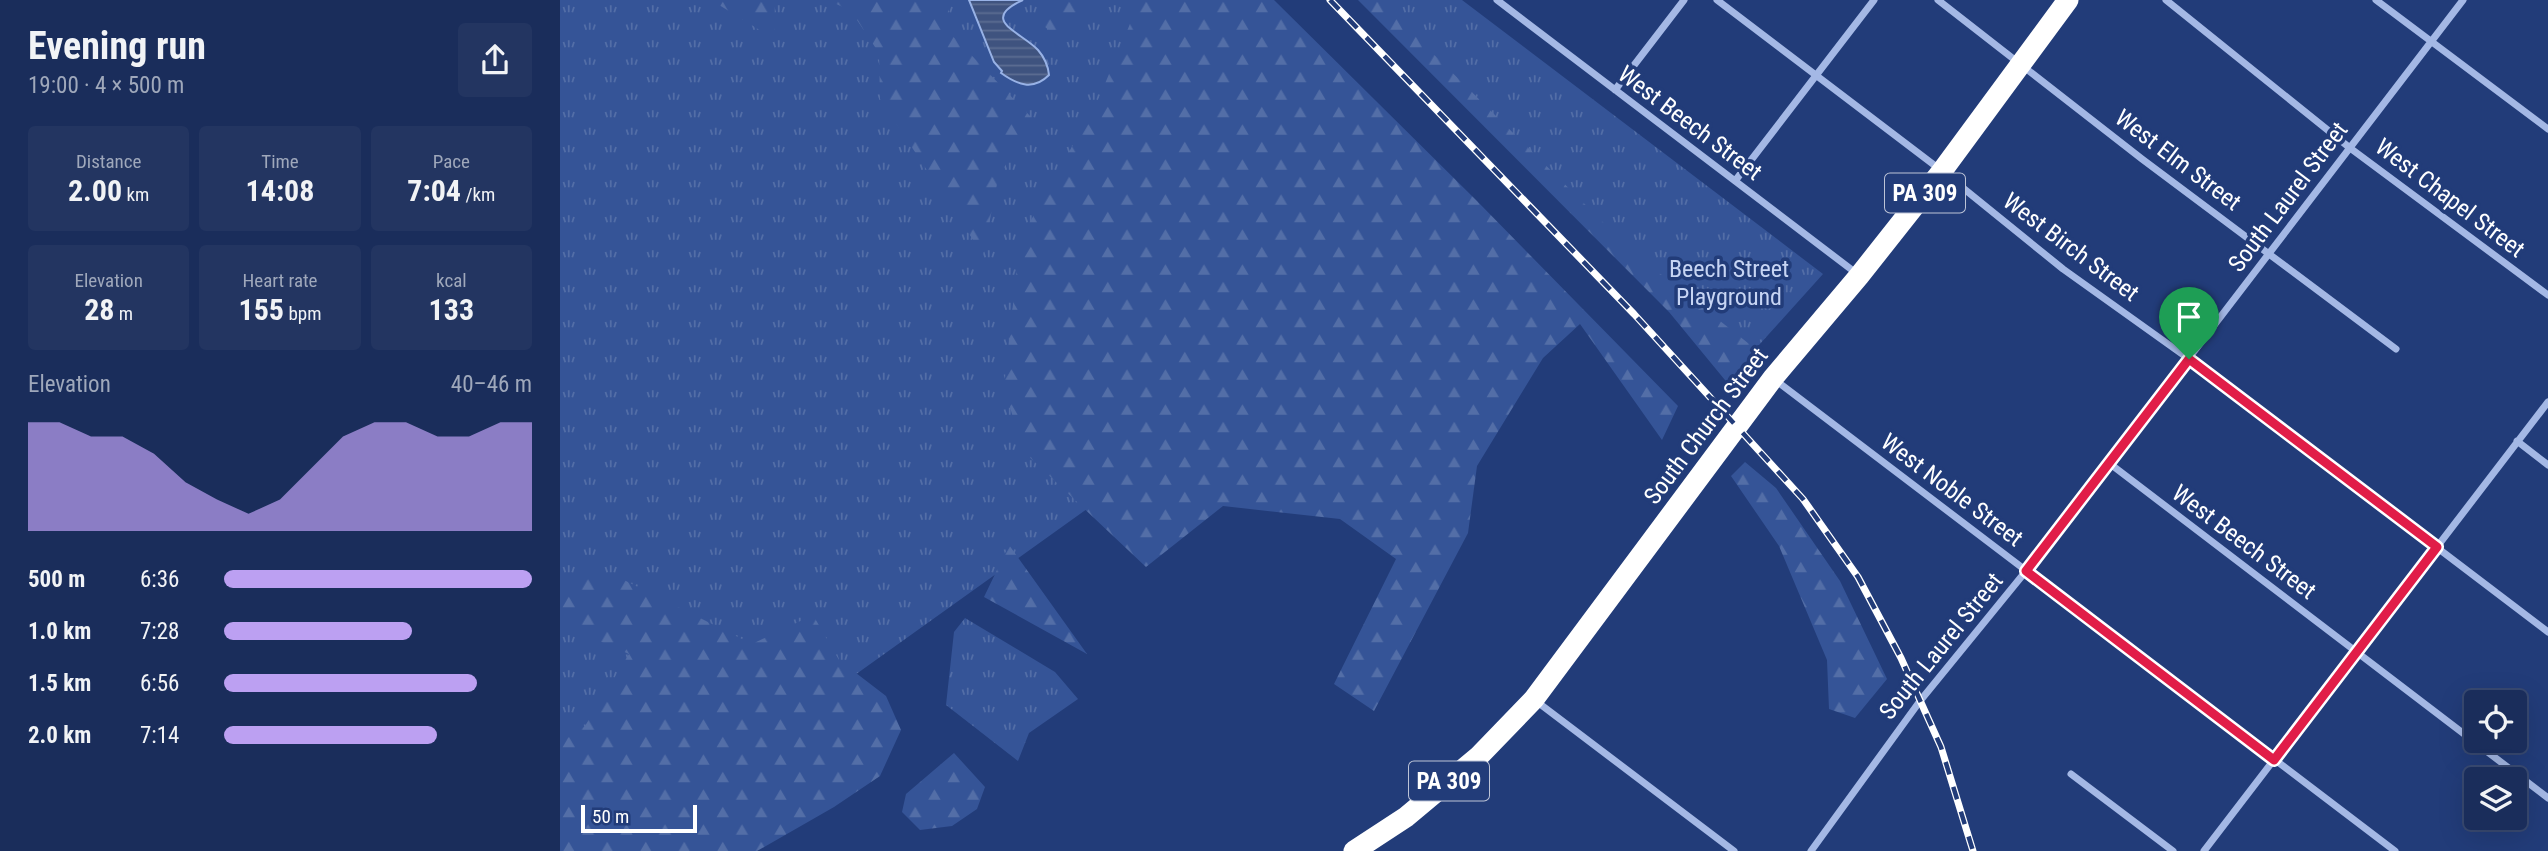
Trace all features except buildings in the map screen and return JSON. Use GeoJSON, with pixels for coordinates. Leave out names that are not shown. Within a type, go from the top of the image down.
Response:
{"type":"FeatureCollection","features":[{"type":"Feature","properties":{"kind":"highway","name":"South Church Street"},"geometry":{"type":"LineString","coordinates":[[1354,851],[1406,817],[1479,756],[1534,699],[1773,378],[1942,172],[2068,0]]}},
{"type":"Feature","properties":{"kind":"street","name":"West Beech Street"},"geometry":{"type":"LineString","coordinates":[[1497,0],[1859,276]]}},
{"type":"Feature","properties":{"kind":"street"},"geometry":{"type":"LineString","coordinates":[[1615,90],[1684,0]]}},
{"type":"Feature","properties":{"kind":"street","name":"West Birch Street"},"geometry":{"type":"LineString","coordinates":[[1717,0],[1942,172],[2063,269],[2189,359],[2548,632]]}},
{"type":"Feature","properties":{"kind":"street"},"geometry":{"type":"LineString","coordinates":[[1735,181],[1874,0]]}},
{"type":"Feature","properties":{"kind":"street","name":"West Elm Street"},"geometry":{"type":"LineString","coordinates":[[1938,0],[2143,159],[2396,349]]}},
{"type":"Feature","properties":{"kind":"street","name":"West Chapel Street"},"geometry":{"type":"LineString","coordinates":[[2166,0],[2350,148],[2548,295]]}},
{"type":"Feature","properties":{"kind":"street"},"geometry":{"type":"LineString","coordinates":[[2376,0],[2548,129]]}},
{"type":"Feature","properties":{"kind":"street","name":"South Laurel Street"},"geometry":{"type":"LineString","coordinates":[[1811,851],[1920,701],[2026,571],[2463,0]]}},
{"type":"Feature","properties":{"kind":"street","name":"West Noble Street"},"geometry":{"type":"LineString","coordinates":[[1773,378],[2395,851]]}},
{"type":"Feature","properties":{"kind":"street"},"geometry":{"type":"LineString","coordinates":[[2204,851],[2548,401]]}},
{"type":"Feature","properties":{"kind":"street"},"geometry":{"type":"LineString","coordinates":[[2517,441],[2548,465]]}},
{"type":"Feature","properties":{"kind":"street","name":"West Beech Street"},"geometry":{"type":"LineString","coordinates":[[2109,463],[2548,798]]}},
{"type":"Feature","properties":{"kind":"street"},"geometry":{"type":"LineString","coordinates":[[1534,699],[1734,851]]}},
{"type":"Feature","properties":{"kind":"street"},"geometry":{"type":"LineString","coordinates":[[2071,774],[2173,851]]}},
{"type":"Feature","properties":{"kind":"green space"},"geometry":{"type":"Polygon","coordinates":[[[560,0],[1261,0],[1249,393],[609,851],[560,851],[560,0]]]}},
{"type":"Feature","properties":{"kind":"green space"},"geometry":{"type":"Polygon","coordinates":[[[711,0],[775,0],[774,39],[711,0]]]}},
{"type":"Feature","properties":{"kind":"green space"},"geometry":{"type":"Polygon","coordinates":[[[828,0],[949,0],[949,32],[1031,117],[998,179],[983,255],[880,99],[879,53],[851,11],[828,0]]]}},
{"type":"Feature","properties":{"kind":"green space"},"geometry":{"type":"Polygon","coordinates":[[[1052,0],[1085,0],[1063,41],[1036,20],[1052,0]]]}},
{"type":"Feature","properties":{"kind":"green space"},"geometry":{"type":"Polygon","coordinates":[[[1140,0],[1274,0],[1477,201],[1678,406],[1662,440],[1580,324],[1543,358],[1477,466],[1468,533],[1374,711],[1334,684],[1396,559],[1340,519],[1223,506],[1146,567],[1023,451],[1004,387],[1020,240],[1099,98],[1140,0]]]}},
{"type":"Feature","properties":{"kind":"green space"},"geometry":{"type":"Polygon","coordinates":[[[1358,0],[1379,0],[1634,253],[1753,347],[1734,391],[1669,312],[1358,0]]]}},
{"type":"Feature","properties":{"kind":"green space","name":"Beech Street Playground"},"geometry":{"type":"Polygon","coordinates":[[[1372,0],[1462,0],[1823,274],[1731,376],[1372,0]]]}},
{"type":"Feature","properties":{"kind":"green space"},"geometry":{"type":"Polygon","coordinates":[[[1745,462],[1776,488],[1840,581],[1887,679],[1855,718],[1829,709],[1827,660],[1779,546],[1731,476],[1745,462]]]}},
{"type":"Feature","properties":{"kind":"green space"},"geometry":{"type":"Polygon","coordinates":[[[1009,545],[1087,654],[984,597],[1009,545]]]}},
{"type":"Feature","properties":{"kind":"green space"},"geometry":{"type":"Polygon","coordinates":[[[560,575],[616,576],[752,644],[813,615],[839,660],[886,696],[901,730],[880,776],[834,807],[757,851],[560,851],[560,743],[585,726],[629,654],[560,624],[560,575]]]}},
{"type":"Feature","properties":{"kind":"green space"},"geometry":{"type":"Polygon","coordinates":[[[965,618],[1055,672],[1078,699],[1029,733],[1018,761],[946,705],[954,632],[965,618]]]}},
{"type":"Feature","properties":{"kind":"green space"},"geometry":{"type":"Polygon","coordinates":[[[954,753],[985,787],[977,809],[952,826],[920,830],[902,812],[906,794],[954,753]]]}},
{"type":"Feature","properties":{"kind":"shaded area"},"geometry":{"type":"Polygon","coordinates":[[[969,0],[1023,0],[1010,7],[1003,20],[1038,50],[1046,62],[1049,75],[1031,85],[1013,81],[1001,73],[969,0]]]}},
{"type":"Feature","properties":{"kind":"railway"},"geometry":{"type":"LineString","coordinates":[[1330,0],[1634,314],[1803,499],[1858,577],[1901,658],[1941,747],[1973,851]]}},
{"type":"Feature","properties":{"kind":"route"},"geometry":{"type":"LineString","coordinates":[[2189,359],[2437,547],[2274,760],[2026,571],[2189,359]]}}]}
